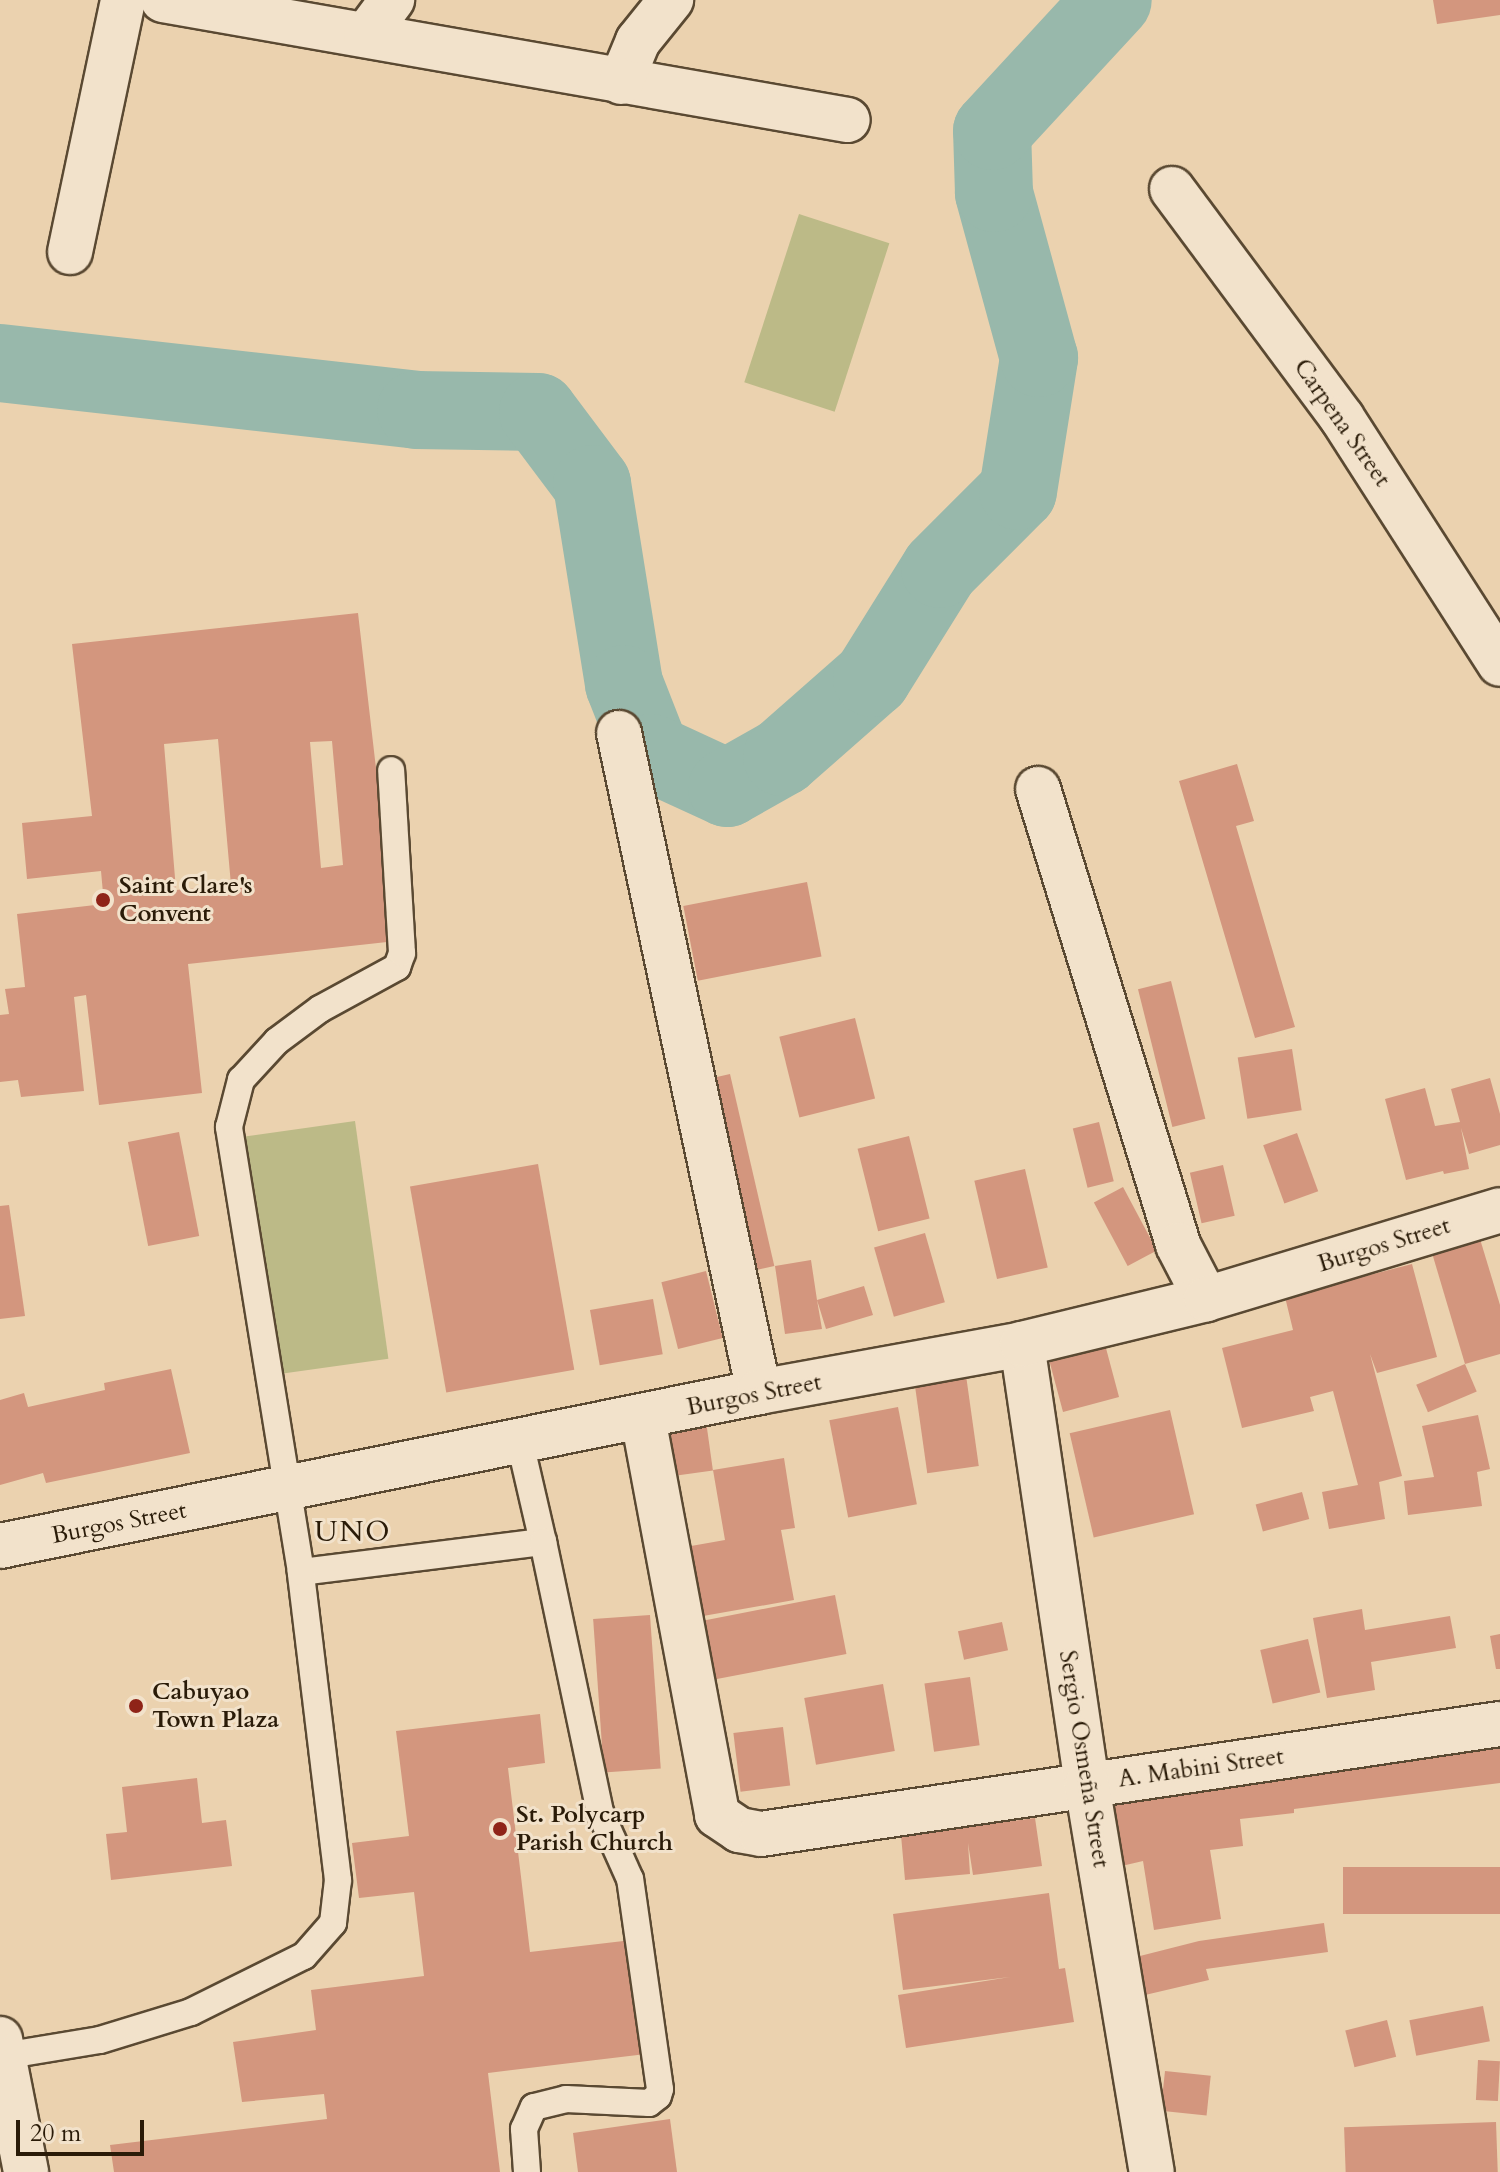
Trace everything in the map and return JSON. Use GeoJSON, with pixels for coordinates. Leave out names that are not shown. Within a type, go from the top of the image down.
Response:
{"type":"FeatureCollection","features":[{"type":"Feature","properties":{"kind":"street"},"geometry":{"type":"LineString","coordinates":[[70,252],[123,0]]}},
{"type":"Feature","properties":{"kind":"street"},"geometry":{"type":"LineString","coordinates":[[163,0],[848,120]]}},
{"type":"Feature","properties":{"kind":"street"},"geometry":{"type":"LineString","coordinates":[[366,35],[392,0]]}},
{"type":"Feature","properties":{"kind":"street"},"geometry":{"type":"LineString","coordinates":[[621,82],[638,41],[671,0]]}},
{"type":"Feature","properties":{"kind":"street","name":"Carpena Street"},"geometry":{"type":"LineString","coordinates":[[1172,189],[1342,418],[1497,651]]}},
{"type":"Feature","properties":{"kind":"street"},"geometry":{"type":"LineString","coordinates":[[619,733],[759,1392]]}},
{"type":"Feature","properties":{"kind":"street"},"geometry":{"type":"LineString","coordinates":[[1038,789],[1178,1245],[1206,1299]]}},
{"type":"Feature","properties":{"kind":"street","name":"Burgos Street"},"geometry":{"type":"LineString","coordinates":[[0,1546],[643,1418],[759,1392],[1022,1344],[1206,1299],[1500,1210]]}},
{"type":"Feature","properties":{"kind":"street","name":"Sergio Osmeña Street"},"geometry":{"type":"LineString","coordinates":[[1022,1344],[1087,1785],[1152,2172]]}},
{"type":"Feature","properties":{"kind":"street","name":"A. Mabini Street"},"geometry":{"type":"LineString","coordinates":[[643,1418],[717,1815],[739,1830],[761,1834],[1500,1724]]}},
{"type":"Feature","properties":{"kind":"street"},"geometry":{"type":"LineString","coordinates":[[2,2048],[26,2172]]}},
{"type":"Feature","properties":{"kind":"lane"},"geometry":{"type":"LineString","coordinates":[[2,2048],[100,2040],[191,2012],[304,1956],[333,1923],[338,1880],[301,1572],[229,1127],[241,1080],[277,1041],[320,1009],[397,967],[402,953],[391,770]]}},
{"type":"Feature","properties":{"kind":"lane"},"geometry":{"type":"LineString","coordinates":[[520,1442],[600,1812],[630,1879],[660,2089],[658,2096],[649,2103],[566,2099],[534,2107],[524,2129],[527,2172]]}},
{"type":"Feature","properties":{"kind":"lane"},"geometry":{"type":"LineString","coordinates":[[301,1572],[543,1542]]}},
{"type":"Feature","properties":{"kind":"shaded area"},"geometry":{"type":"Polygon","coordinates":[[[799,214],[889,243],[835,412],[744,382],[799,214]]]}},
{"type":"Feature","properties":{"kind":"shaded area"},"geometry":{"type":"Polygon","coordinates":[[[355,1121],[388,1359],[271,1375],[237,1138],[355,1121]]]}},
{"type":"Feature","properties":{"kind":"building"},"geometry":{"type":"Polygon","coordinates":[[[1433,0],[1500,0],[1500,15],[1437,24],[1433,0]]]}},
{"type":"Feature","properties":{"kind":"building"},"geometry":{"type":"Polygon","coordinates":[[[358,613],[396,941],[188,964],[202,1093],[99,1105],[86,995],[74,997],[84,1091],[21,1097],[18,1080],[0,1082],[0,1015],[9,1014],[5,989],[25,987],[17,914],[104,904],[101,871],[27,879],[22,823],[92,816],[72,644],[358,613]],[[218,739],[164,744],[176,890],[231,885],[218,739]],[[332,741],[310,742],[321,868],[343,865],[332,741]]]}},
{"type":"Feature","properties":{"kind":"building"},"geometry":{"type":"Polygon","coordinates":[[[1237,764],[1254,821],[1236,826],[1295,1027],[1255,1038],[1179,781],[1237,764]]]}},
{"type":"Feature","properties":{"kind":"building"},"geometry":{"type":"Polygon","coordinates":[[[807,882],[822,957],[698,981],[683,906],[807,882]]]}},
{"type":"Feature","properties":{"kind":"building"},"geometry":{"type":"Polygon","coordinates":[[[1171,981],[1205,1119],[1172,1127],[1138,989],[1171,981]]]}},
{"type":"Feature","properties":{"kind":"building"},"geometry":{"type":"Polygon","coordinates":[[[855,1018],[875,1099],[799,1117],[779,1037],[855,1018]]]}},
{"type":"Feature","properties":{"kind":"building"},"geometry":{"type":"Polygon","coordinates":[[[1292,1049],[1302,1110],[1247,1119],[1238,1058],[1292,1049]]]}},
{"type":"Feature","properties":{"kind":"building"},"geometry":{"type":"Polygon","coordinates":[[[730,1074],[774,1266],[739,1274],[695,1082],[730,1074]]]}},
{"type":"Feature","properties":{"kind":"building"},"geometry":{"type":"Polygon","coordinates":[[[1490,1078],[1500,1114],[1500,1145],[1469,1154],[1461,1128],[1469,1169],[1444,1174],[1443,1171],[1406,1180],[1385,1099],[1425,1088],[1435,1126],[1460,1122],[1451,1089],[1490,1078]]]}},
{"type":"Feature","properties":{"kind":"building"},"geometry":{"type":"Polygon","coordinates":[[[1099,1122],[1114,1181],[1088,1188],[1073,1129],[1099,1122]]]}},
{"type":"Feature","properties":{"kind":"building"},"geometry":{"type":"Polygon","coordinates":[[[179,1132],[199,1236],[148,1246],[128,1142],[179,1132]]]}},
{"type":"Feature","properties":{"kind":"building"},"geometry":{"type":"Polygon","coordinates":[[[1297,1133],[1318,1191],[1284,1204],[1263,1145],[1297,1133]]]}},
{"type":"Feature","properties":{"kind":"building"},"geometry":{"type":"Polygon","coordinates":[[[909,1136],[930,1218],[878,1231],[858,1149],[909,1136]]]}},
{"type":"Feature","properties":{"kind":"building"},"geometry":{"type":"Polygon","coordinates":[[[538,1164],[574,1370],[446,1392],[410,1187],[538,1164]]]}},
{"type":"Feature","properties":{"kind":"building"},"geometry":{"type":"Polygon","coordinates":[[[1223,1165],[1235,1216],[1202,1223],[1190,1173],[1223,1165]]]}},
{"type":"Feature","properties":{"kind":"building"},"geometry":{"type":"Polygon","coordinates":[[[1025,1169],[1048,1267],[997,1279],[974,1181],[1025,1169]]]}},
{"type":"Feature","properties":{"kind":"building"},"geometry":{"type":"Polygon","coordinates":[[[1123,1187],[1157,1251],[1128,1266],[1094,1202],[1123,1187]]]}},
{"type":"Feature","properties":{"kind":"building"},"geometry":{"type":"Polygon","coordinates":[[[9,1205],[25,1316],[0,1319],[0,1206],[9,1205]]]}},
{"type":"Feature","properties":{"kind":"building"},"geometry":{"type":"Polygon","coordinates":[[[925,1233],[945,1302],[894,1317],[874,1248],[925,1233]]]}},
{"type":"Feature","properties":{"kind":"building"},"geometry":{"type":"Polygon","coordinates":[[[1480,1239],[1500,1305],[1500,1354],[1465,1364],[1432,1253],[1480,1239]]]}},
{"type":"Feature","properties":{"kind":"building"},"geometry":{"type":"Polygon","coordinates":[[[811,1260],[822,1329],[785,1334],[775,1266],[811,1260]]]}},
{"type":"Feature","properties":{"kind":"building"},"geometry":{"type":"Polygon","coordinates":[[[1412,1264],[1437,1357],[1377,1373],[1370,1354],[1402,1476],[1379,1482],[1385,1519],[1329,1529],[1322,1492],[1358,1485],[1333,1391],[1310,1397],[1314,1411],[1242,1428],[1222,1348],[1293,1330],[1285,1297],[1412,1264]]]}},
{"type":"Feature","properties":{"kind":"building"},"geometry":{"type":"Polygon","coordinates":[[[706,1271],[723,1338],[678,1349],[661,1282],[706,1271]]]}},
{"type":"Feature","properties":{"kind":"building"},"geometry":{"type":"Polygon","coordinates":[[[864,1286],[873,1315],[826,1329],[817,1300],[864,1286]]]}},
{"type":"Feature","properties":{"kind":"building"},"geometry":{"type":"Polygon","coordinates":[[[653,1299],[663,1354],[600,1365],[590,1310],[653,1299]]]}},
{"type":"Feature","properties":{"kind":"building"},"geometry":{"type":"Polygon","coordinates":[[[1103,1337],[1119,1397],[1063,1412],[1047,1352],[1103,1337]]]}},
{"type":"Feature","properties":{"kind":"building"},"geometry":{"type":"Polygon","coordinates":[[[964,1361],[979,1466],[927,1473],[913,1368],[964,1361]]]}},
{"type":"Feature","properties":{"kind":"building"},"geometry":{"type":"Polygon","coordinates":[[[1465,1364],[1477,1392],[1428,1412],[1416,1385],[1465,1364]]]}},
{"type":"Feature","properties":{"kind":"building"},"geometry":{"type":"Polygon","coordinates":[[[171,1369],[190,1453],[46,1483],[43,1473],[0,1485],[0,1400],[24,1393],[28,1407],[105,1390],[104,1383],[171,1369]]]}},
{"type":"Feature","properties":{"kind":"building"},"geometry":{"type":"Polygon","coordinates":[[[898,1407],[917,1504],[848,1518],[829,1420],[898,1407]]]}},
{"type":"Feature","properties":{"kind":"building"},"geometry":{"type":"Polygon","coordinates":[[[1170,1410],[1194,1514],[1094,1537],[1070,1433],[1170,1410]]]}},
{"type":"Feature","properties":{"kind":"building"},"geometry":{"type":"Polygon","coordinates":[[[705,1414],[713,1470],[662,1478],[654,1421],[705,1414]]]}},
{"type":"Feature","properties":{"kind":"building"},"geometry":{"type":"Polygon","coordinates":[[[1478,1415],[1490,1469],[1477,1472],[1482,1506],[1408,1515],[1404,1481],[1434,1477],[1422,1426],[1478,1415]]]}},
{"type":"Feature","properties":{"kind":"building"},"geometry":{"type":"Polygon","coordinates":[[[784,1458],[795,1528],[781,1530],[794,1600],[703,1616],[691,1546],[725,1540],[713,1470],[784,1458]]]}},
{"type":"Feature","properties":{"kind":"building"},"geometry":{"type":"Polygon","coordinates":[[[1302,1492],[1309,1519],[1263,1531],[1256,1504],[1302,1492]]]}},
{"type":"Feature","properties":{"kind":"building"},"geometry":{"type":"Polygon","coordinates":[[[835,1595],[846,1654],[713,1680],[701,1621],[835,1595]]]}},
{"type":"Feature","properties":{"kind":"building"},"geometry":{"type":"Polygon","coordinates":[[[1362,1609],[1365,1630],[1450,1616],[1456,1648],[1371,1662],[1375,1690],[1327,1698],[1313,1618],[1362,1609]]]}},
{"type":"Feature","properties":{"kind":"building"},"geometry":{"type":"Polygon","coordinates":[[[650,1615],[661,1769],[604,1773],[593,1619],[650,1615]]]}},
{"type":"Feature","properties":{"kind":"building"},"geometry":{"type":"Polygon","coordinates":[[[1002,1622],[1008,1650],[964,1660],[958,1631],[1002,1622]]]}},
{"type":"Feature","properties":{"kind":"building"},"geometry":{"type":"Polygon","coordinates":[[[1500,1634],[1500,1669],[1496,1669],[1490,1636],[1500,1634]]]}},
{"type":"Feature","properties":{"kind":"building"},"geometry":{"type":"Polygon","coordinates":[[[1308,1639],[1320,1693],[1273,1704],[1260,1650],[1308,1639]]]}},
{"type":"Feature","properties":{"kind":"building"},"geometry":{"type":"Polygon","coordinates":[[[970,1677],[980,1745],[934,1752],[924,1683],[970,1677]]]}},
{"type":"Feature","properties":{"kind":"building"},"geometry":{"type":"Polygon","coordinates":[[[883,1684],[895,1751],[816,1765],[804,1698],[883,1684]]]}},
{"type":"Feature","properties":{"kind":"building"},"geometry":{"type":"Polygon","coordinates":[[[540,1714],[545,1763],[508,1768],[530,1952],[632,1940],[646,2054],[488,2073],[500,2172],[114,2172],[110,2145],[327,2119],[324,2094],[242,2102],[233,2042],[316,2030],[311,1990],[424,1976],[414,1892],[359,1898],[352,1843],[409,1836],[396,1731],[540,1714]]]}},
{"type":"Feature","properties":{"kind":"building"},"geometry":{"type":"Polygon","coordinates":[[[783,1727],[790,1786],[741,1792],[733,1733],[783,1727]]]}},
{"type":"Feature","properties":{"kind":"building"},"geometry":{"type":"Polygon","coordinates":[[[1500,1735],[1500,1783],[1294,1809],[1294,1813],[1240,1819],[1243,1846],[1210,1850],[1221,1919],[1154,1930],[1143,1861],[1113,1868],[1097,1793],[1500,1735]]]}},
{"type":"Feature","properties":{"kind":"building"},"geometry":{"type":"Polygon","coordinates":[[[197,1778],[202,1823],[226,1820],[232,1866],[111,1880],[106,1834],[127,1832],[122,1787],[197,1778]]]}},
{"type":"Feature","properties":{"kind":"building"},"geometry":{"type":"Polygon","coordinates":[[[966,1818],[966,1827],[1035,1818],[1042,1866],[973,1875],[968,1843],[970,1874],[905,1880],[900,1824],[966,1818]]]}},
{"type":"Feature","properties":{"kind":"building"},"geometry":{"type":"Polygon","coordinates":[[[1343,1867],[1500,1867],[1500,1914],[1343,1914],[1343,1867]]]}},
{"type":"Feature","properties":{"kind":"building"},"geometry":{"type":"Polygon","coordinates":[[[1049,1893],[1059,1969],[1065,1968],[1074,2022],[906,2048],[898,1995],[1010,1977],[903,1990],[893,1914],[1049,1893]]]}},
{"type":"Feature","properties":{"kind":"building"},"geometry":{"type":"Polygon","coordinates":[[[1324,1923],[1328,1952],[1206,1969],[1209,1980],[1145,1995],[1136,1957],[1199,1941],[1324,1923]]]}},
{"type":"Feature","properties":{"kind":"building"},"geometry":{"type":"Polygon","coordinates":[[[1483,2006],[1490,2041],[1416,2056],[1409,2020],[1483,2006]]]}},
{"type":"Feature","properties":{"kind":"building"},"geometry":{"type":"Polygon","coordinates":[[[1387,2020],[1396,2057],[1354,2067],[1345,2030],[1387,2020]]]}},
{"type":"Feature","properties":{"kind":"building"},"geometry":{"type":"Polygon","coordinates":[[[1478,2060],[1500,2061],[1498,2101],[1476,2100],[1478,2060]]]}},
{"type":"Feature","properties":{"kind":"building"},"geometry":{"type":"Polygon","coordinates":[[[1165,2071],[1211,2076],[1207,2116],[1161,2111],[1165,2071]]]}},
{"type":"Feature","properties":{"kind":"building"},"geometry":{"type":"Polygon","coordinates":[[[670,2119],[677,2172],[578,2172],[573,2133],[670,2119]]]}},
{"type":"Feature","properties":{"kind":"building"},"geometry":{"type":"Polygon","coordinates":[[[1496,2122],[1498,2172],[1346,2172],[1344,2127],[1496,2122]]]}},
{"type":"Feature","properties":{"kind":"waterway"},"geometry":{"type":"LineString","coordinates":[[0,363],[416,410],[538,412],[592,484],[624,684],[651,753],[727,788],[782,757],[872,678],[940,569],[1018,491],[1039,358],[994,193],[992,131],[1113,0]]}},
{"type":"Feature","properties":{"kind":"place","name":"Saint Clare's Convent"},"geometry":{"type":"Point","coordinates":[103,900]}},
{"type":"Feature","properties":{"kind":"place","name":"Cabuyao Town Plaza"},"geometry":{"type":"Point","coordinates":[136,1706]}},
{"type":"Feature","properties":{"kind":"place","name":"St. Polycarp Parish Church"},"geometry":{"type":"Point","coordinates":[500,1829]}},
{"type":"Feature","properties":{"kind":"district","name":"UNO"},"geometry":{"type":"Point","coordinates":[353,1532]}}]}
